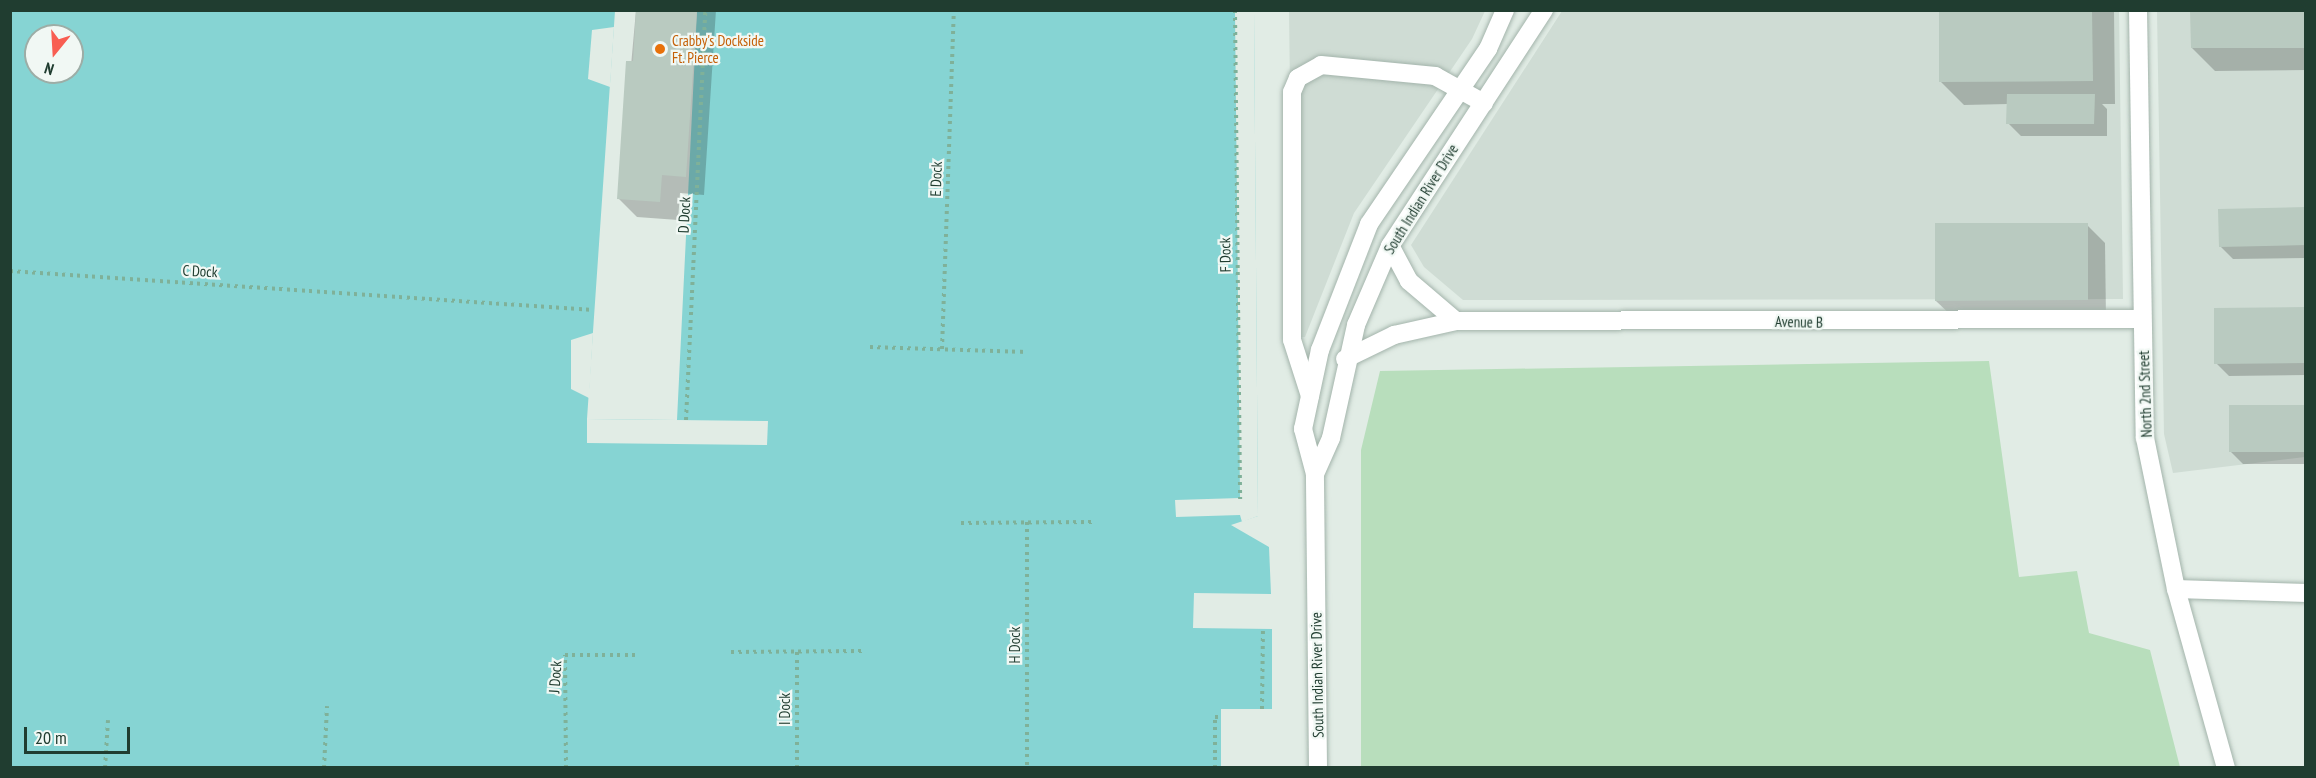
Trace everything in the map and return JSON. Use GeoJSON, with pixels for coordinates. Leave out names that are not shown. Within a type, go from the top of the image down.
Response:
{"type":"FeatureCollection","features":[{"type":"Feature","properties":{"kind":"street","name":"South Indian River Drive"},"geometry":{"type":"LineString","coordinates":[[1318,768],[1314,474],[1303,429],[1310,396],[1342,283],[1369,224],[1488,49],[1504,10]]}},
{"type":"Feature","properties":{"kind":"street","name":"South Indian River Drive"},"geometry":{"type":"LineString","coordinates":[[1314,474],[1331,438],[1345,359],[1390,246],[1544,10]]}},
{"type":"Feature","properties":{"kind":"street","name":"North 2nd Street"},"geometry":{"type":"LineString","coordinates":[[2138,10],[2145,438],[2176,590],[2226,768]]}},
{"type":"Feature","properties":{"kind":"street"},"geometry":{"type":"LineString","coordinates":[[1310,396],[1292,340],[1292,92],[1298,78],[1321,65],[1435,76],[1461,87],[1484,103]]}},
{"type":"Feature","properties":{"kind":"street"},"geometry":{"type":"LineString","coordinates":[[1390,246],[1409,281],[1456,321]]}},
{"type":"Feature","properties":{"kind":"street","name":"Avenue B"},"geometry":{"type":"LineString","coordinates":[[1345,359],[1394,335],[1456,321],[1611,318],[2142,319]]}},
{"type":"Feature","properties":{"kind":"street"},"geometry":{"type":"LineString","coordinates":[[2176,590],[2306,593]]}},
{"type":"Feature","properties":{"kind":"path","name":"D Dock"},"geometry":{"type":"LineString","coordinates":[[686,420],[705,10]]}},
{"type":"Feature","properties":{"kind":"path","name":"E Dock"},"geometry":{"type":"LineString","coordinates":[[942,349],[954,10]]}},
{"type":"Feature","properties":{"kind":"path","name":"F Dock"},"geometry":{"type":"LineString","coordinates":[[1235,10],[1240,498]]}},
{"type":"Feature","properties":{"kind":"path","name":"C Dock"},"geometry":{"type":"LineString","coordinates":[[10,271],[388,294],[594,310]]}},
{"type":"Feature","properties":{"kind":"path"},"geometry":{"type":"LineString","coordinates":[[870,347],[1026,352]]}},
{"type":"Feature","properties":{"kind":"path","name":"H Dock"},"geometry":{"type":"LineString","coordinates":[[1027,522],[1027,768]]}},
{"type":"Feature","properties":{"kind":"path"},"geometry":{"type":"LineString","coordinates":[[961,523],[1093,522]]}},
{"type":"Feature","properties":{"kind":"path"},"geometry":{"type":"LineString","coordinates":[[1262,709],[1263,629]]}},
{"type":"Feature","properties":{"kind":"path","name":"I Dock"},"geometry":{"type":"LineString","coordinates":[[797,651],[797,768]]}},
{"type":"Feature","properties":{"kind":"path"},"geometry":{"type":"LineString","coordinates":[[730,652],[863,651]]}},
{"type":"Feature","properties":{"kind":"path","name":"J Dock"},"geometry":{"type":"LineString","coordinates":[[566,768],[565,655],[636,655]]}},
{"type":"Feature","properties":{"kind":"path"},"geometry":{"type":"LineString","coordinates":[[324,768],[327,706]]}},
{"type":"Feature","properties":{"kind":"path"},"geometry":{"type":"LineString","coordinates":[[1215,768],[1218,717]]}},
{"type":"Feature","properties":{"kind":"path"},"geometry":{"type":"LineString","coordinates":[[105,768],[108,720]]}},
{"type":"Feature","properties":{"kind":"shaded area"},"geometry":{"type":"Polygon","coordinates":[[[1289,11],[1485,11],[1472,39],[1354,213],[1305,337],[1294,337],[1293,324],[1289,11]]]}},
{"type":"Feature","properties":{"kind":"shaded area"},"geometry":{"type":"Polygon","coordinates":[[[1562,11],[2119,11],[2123,299],[1463,300],[1424,267],[1411,245],[1562,11]]]}},
{"type":"Feature","properties":{"kind":"shaded area"},"geometry":{"type":"Polygon","coordinates":[[[2157,11],[2305,11],[2305,457],[2173,473],[2164,434],[2157,11]]]}},
{"type":"Feature","properties":{"kind":"green space"},"geometry":{"type":"Polygon","coordinates":[[[1989,361],[2019,577],[2077,571],[2089,633],[2150,650],[2180,767],[1361,767],[1361,450],[1380,371],[1989,361]]]}},
{"type":"Feature","properties":{"kind":"water"},"geometry":{"type":"Polygon","coordinates":[[[10,11],[615,11],[587,419],[677,420],[697,11],[1254,11],[1258,516],[1231,525],[1269,547],[1271,594],[1194,593],[1193,628],[1272,629],[1272,709],[1221,709],[1221,768],[11,767],[10,11]]]}},
{"type":"Feature","properties":{"kind":"pier"},"geometry":{"type":"Polygon","coordinates":[[[1235,11],[1254,11],[1258,516],[1242,522],[1240,515],[1176,517],[1175,500],[1240,498],[1235,11]]]}},
{"type":"Feature","properties":{"kind":"pier"},"geometry":{"type":"Polygon","coordinates":[[[614,27],[610,87],[588,79],[592,30],[614,27]]]}},
{"type":"Feature","properties":{"kind":"pier"},"geometry":{"type":"Polygon","coordinates":[[[593,333],[589,398],[571,389],[571,340],[593,333]]]}},
{"type":"Feature","properties":{"kind":"pier"},"geometry":{"type":"Polygon","coordinates":[[[587,419],[768,421],[767,445],[587,443],[587,419]]]}},
{"type":"Feature","properties":{"kind":"building"},"geometry":{"type":"Polygon","coordinates":[[[636,10],[697,10],[686,177],[662,175],[660,202],[617,199],[626,61],[633,61],[636,10]]]}},
{"type":"Feature","properties":{"kind":"building"},"geometry":{"type":"Polygon","coordinates":[[[1939,10],[2092,10],[2093,81],[1939,82],[1939,10]]]}},
{"type":"Feature","properties":{"kind":"building"},"geometry":{"type":"Polygon","coordinates":[[[2190,10],[2306,10],[2306,48],[2191,48],[2190,10]]]}},
{"type":"Feature","properties":{"kind":"building"},"geometry":{"type":"Polygon","coordinates":[[[2007,94],[2095,94],[2094,124],[2006,124],[2007,94]]]}},
{"type":"Feature","properties":{"kind":"building"},"geometry":{"type":"Polygon","coordinates":[[[2306,207],[2306,245],[2219,247],[2218,209],[2306,207]]]}},
{"type":"Feature","properties":{"kind":"building"},"geometry":{"type":"Polygon","coordinates":[[[1935,223],[2088,223],[2088,300],[1935,301],[1935,223]]]}},
{"type":"Feature","properties":{"kind":"building"},"geometry":{"type":"Polygon","coordinates":[[[2306,307],[2306,363],[2214,364],[2214,308],[2306,307]]]}},
{"type":"Feature","properties":{"kind":"building"},"geometry":{"type":"Polygon","coordinates":[[[2229,405],[2306,405],[2306,452],[2229,452],[2229,405]]]}},
{"type":"Feature","properties":{"kind":"place","name":"Crabby's Dockside Ft. Pierce"},"geometry":{"type":"Point","coordinates":[660,49]}}]}
